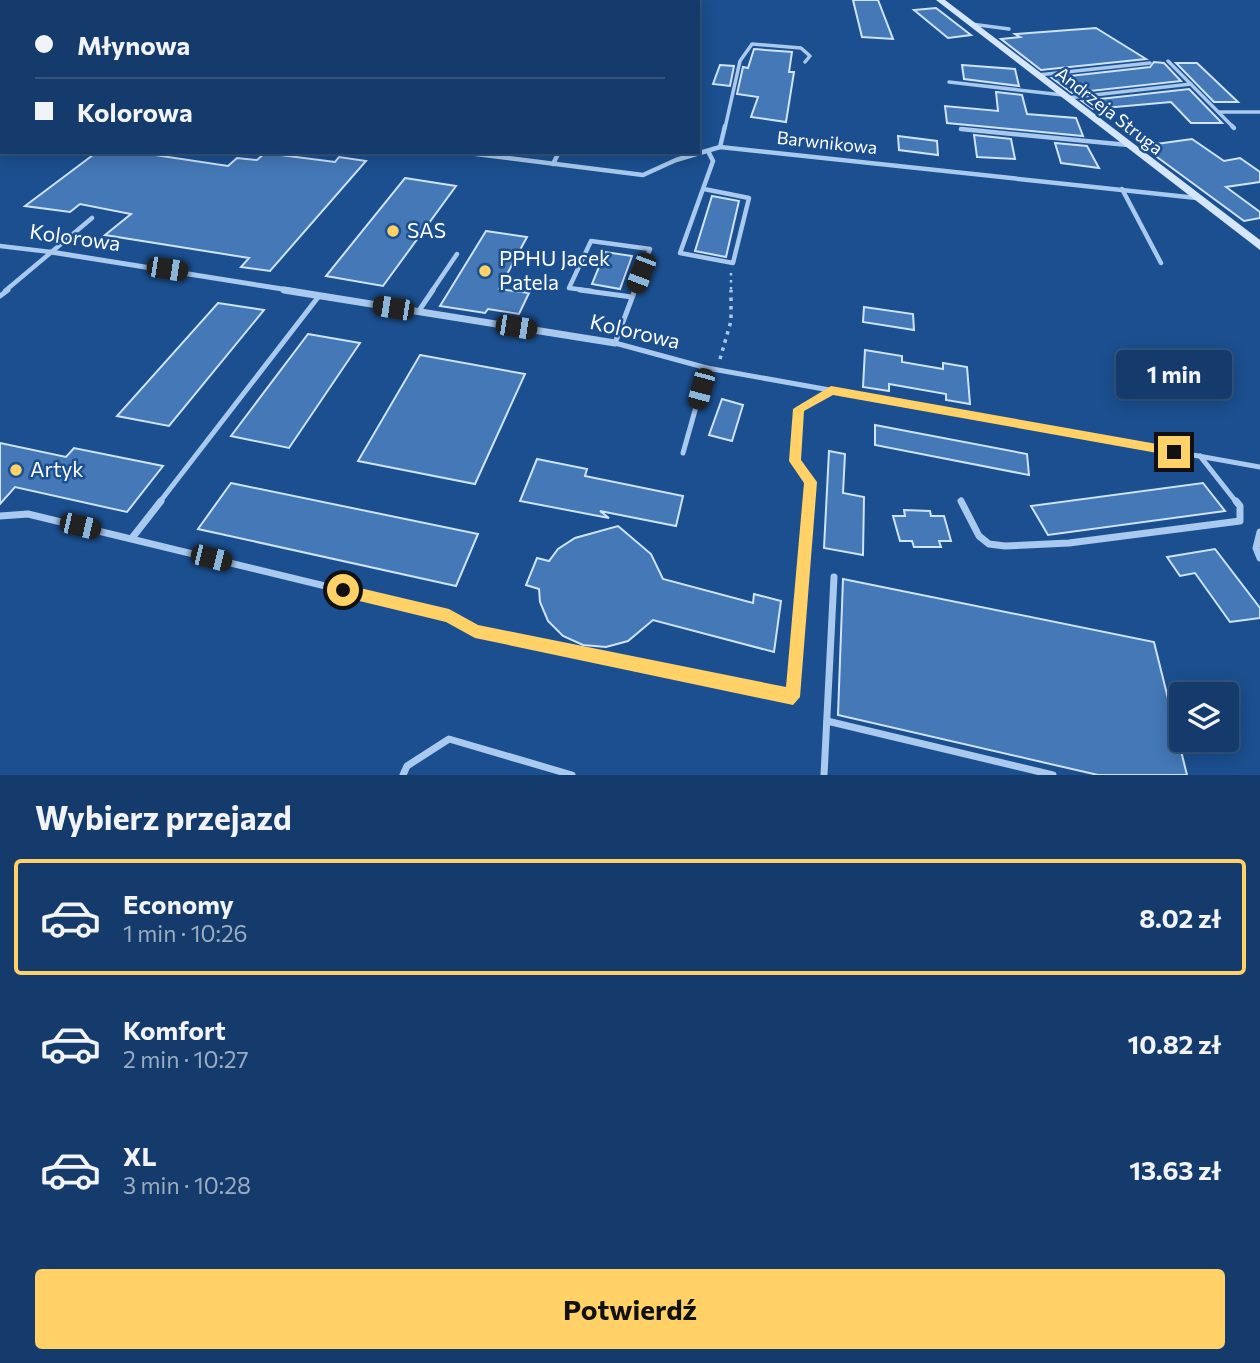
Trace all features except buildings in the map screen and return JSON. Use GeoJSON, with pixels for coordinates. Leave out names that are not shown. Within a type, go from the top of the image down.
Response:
{"type":"FeatureCollection","features":[{"type":"Feature","properties":{"kind":"street","name":"Andrzeja Struga"},"geometry":{"type":"LineString","coordinates":[[940,0],[1260,246]]}},
{"type":"Feature","properties":{"kind":"street","name":"Kolorowa"},"geometry":{"type":"LineString","coordinates":[[51,252],[615,343]]}},
{"type":"Feature","properties":{"kind":"lane"},"geometry":{"type":"LineString","coordinates":[[971,24],[1009,29]]}},
{"type":"Feature","properties":{"kind":"lane"},"geometry":{"type":"LineString","coordinates":[[720,147],[740,61],[752,44],[801,48],[810,56],[805,62]]}},
{"type":"Feature","properties":{"kind":"lane"},"geometry":{"type":"LineString","coordinates":[[1168,61],[1234,128]]}},
{"type":"Feature","properties":{"kind":"lane"},"geometry":{"type":"LineString","coordinates":[[1038,75],[1150,63]]}},
{"type":"Feature","properties":{"kind":"lane"},"geometry":{"type":"LineString","coordinates":[[949,82],[1065,96],[1191,84]]}},
{"type":"Feature","properties":{"kind":"lane"},"geometry":{"type":"LineString","coordinates":[[1219,112],[1260,112]]}},
{"type":"Feature","properties":{"kind":"lane"},"geometry":{"type":"LineString","coordinates":[[961,129],[1128,145]]}},
{"type":"Feature","properties":{"kind":"lane","name":"Barwnikowa"},"geometry":{"type":"LineString","coordinates":[[700,153],[720,147],[1196,198]]}},
{"type":"Feature","properties":{"kind":"lane"},"geometry":{"type":"LineString","coordinates":[[704,189],[749,198],[733,263],[680,253],[713,161],[708,151]]}},
{"type":"Feature","properties":{"kind":"lane","name":"Barwnikowa"},"geometry":{"type":"LineString","coordinates":[[476,154],[643,175],[697,154]]}},
{"type":"Feature","properties":{"kind":"lane"},"geometry":{"type":"LineString","coordinates":[[553,164],[558,154]]}},
{"type":"Feature","properties":{"kind":"lane"},"geometry":{"type":"LineString","coordinates":[[1122,189],[1161,263]]}},
{"type":"Feature","properties":{"kind":"lane"},"geometry":{"type":"LineString","coordinates":[[0,296],[92,218]]}},
{"type":"Feature","properties":{"kind":"lane"},"geometry":{"type":"LineString","coordinates":[[615,343],[650,249],[591,241],[569,288],[632,297]]}},
{"type":"Feature","properties":{"kind":"lane","name":"Kolorowa"},"geometry":{"type":"LineString","coordinates":[[0,246],[51,252]]}},
{"type":"Feature","properties":{"kind":"lane"},"geometry":{"type":"LineString","coordinates":[[418,312],[457,254]]}},
{"type":"Feature","properties":{"kind":"lane"},"geometry":{"type":"LineString","coordinates":[[132,538],[319,296]]}},
{"type":"Feature","properties":{"kind":"lane","name":"Kolorowa"},"geometry":{"type":"LineString","coordinates":[[615,343],[710,369],[1260,467]]}},
{"type":"Feature","properties":{"kind":"lane"},"geometry":{"type":"LineString","coordinates":[[683,453],[710,369]]}},
{"type":"Feature","properties":{"kind":"lane"},"geometry":{"type":"LineString","coordinates":[[0,516],[28,514],[449,616],[475,631],[793,697],[811,482],[795,461],[798,409],[831,390]]}},
{"type":"Feature","properties":{"kind":"lane"},"geometry":{"type":"LineString","coordinates":[[961,500],[978,536],[991,545],[1041,544],[1240,521],[1240,506],[1200,456]]}},
{"type":"Feature","properties":{"kind":"lane"},"geometry":{"type":"LineString","coordinates":[[1260,532],[1256,548],[1260,558]]}},
{"type":"Feature","properties":{"kind":"lane"},"geometry":{"type":"LineString","coordinates":[[824,775],[834,577]]}},
{"type":"Feature","properties":{"kind":"lane"},"geometry":{"type":"LineString","coordinates":[[827,721],[1053,775]]}},
{"type":"Feature","properties":{"kind":"lane"},"geometry":{"type":"LineString","coordinates":[[403,775],[407,766],[449,739],[572,775]]}},
{"type":"Feature","properties":{"kind":"path"},"geometry":{"type":"LineString","coordinates":[[710,369],[720,359],[731,321],[733,263]]}},
{"type":"Feature","properties":{"kind":"place","name":"SAS"},"geometry":{"type":"Point","coordinates":[393,231]}},
{"type":"Feature","properties":{"kind":"place","name":"PPHU Jacek Patela"},"geometry":{"type":"Point","coordinates":[485,271]}},
{"type":"Feature","properties":{"kind":"place","name":"Artyk"},"geometry":{"type":"Point","coordinates":[16,470]}},
{"type":"Feature","properties":{"kind":"route"},"geometry":{"type":"LineString","coordinates":[[343,590],[449,616],[475,631],[793,697],[811,482],[795,461],[798,409],[831,390],[1174,452]]}}]}
